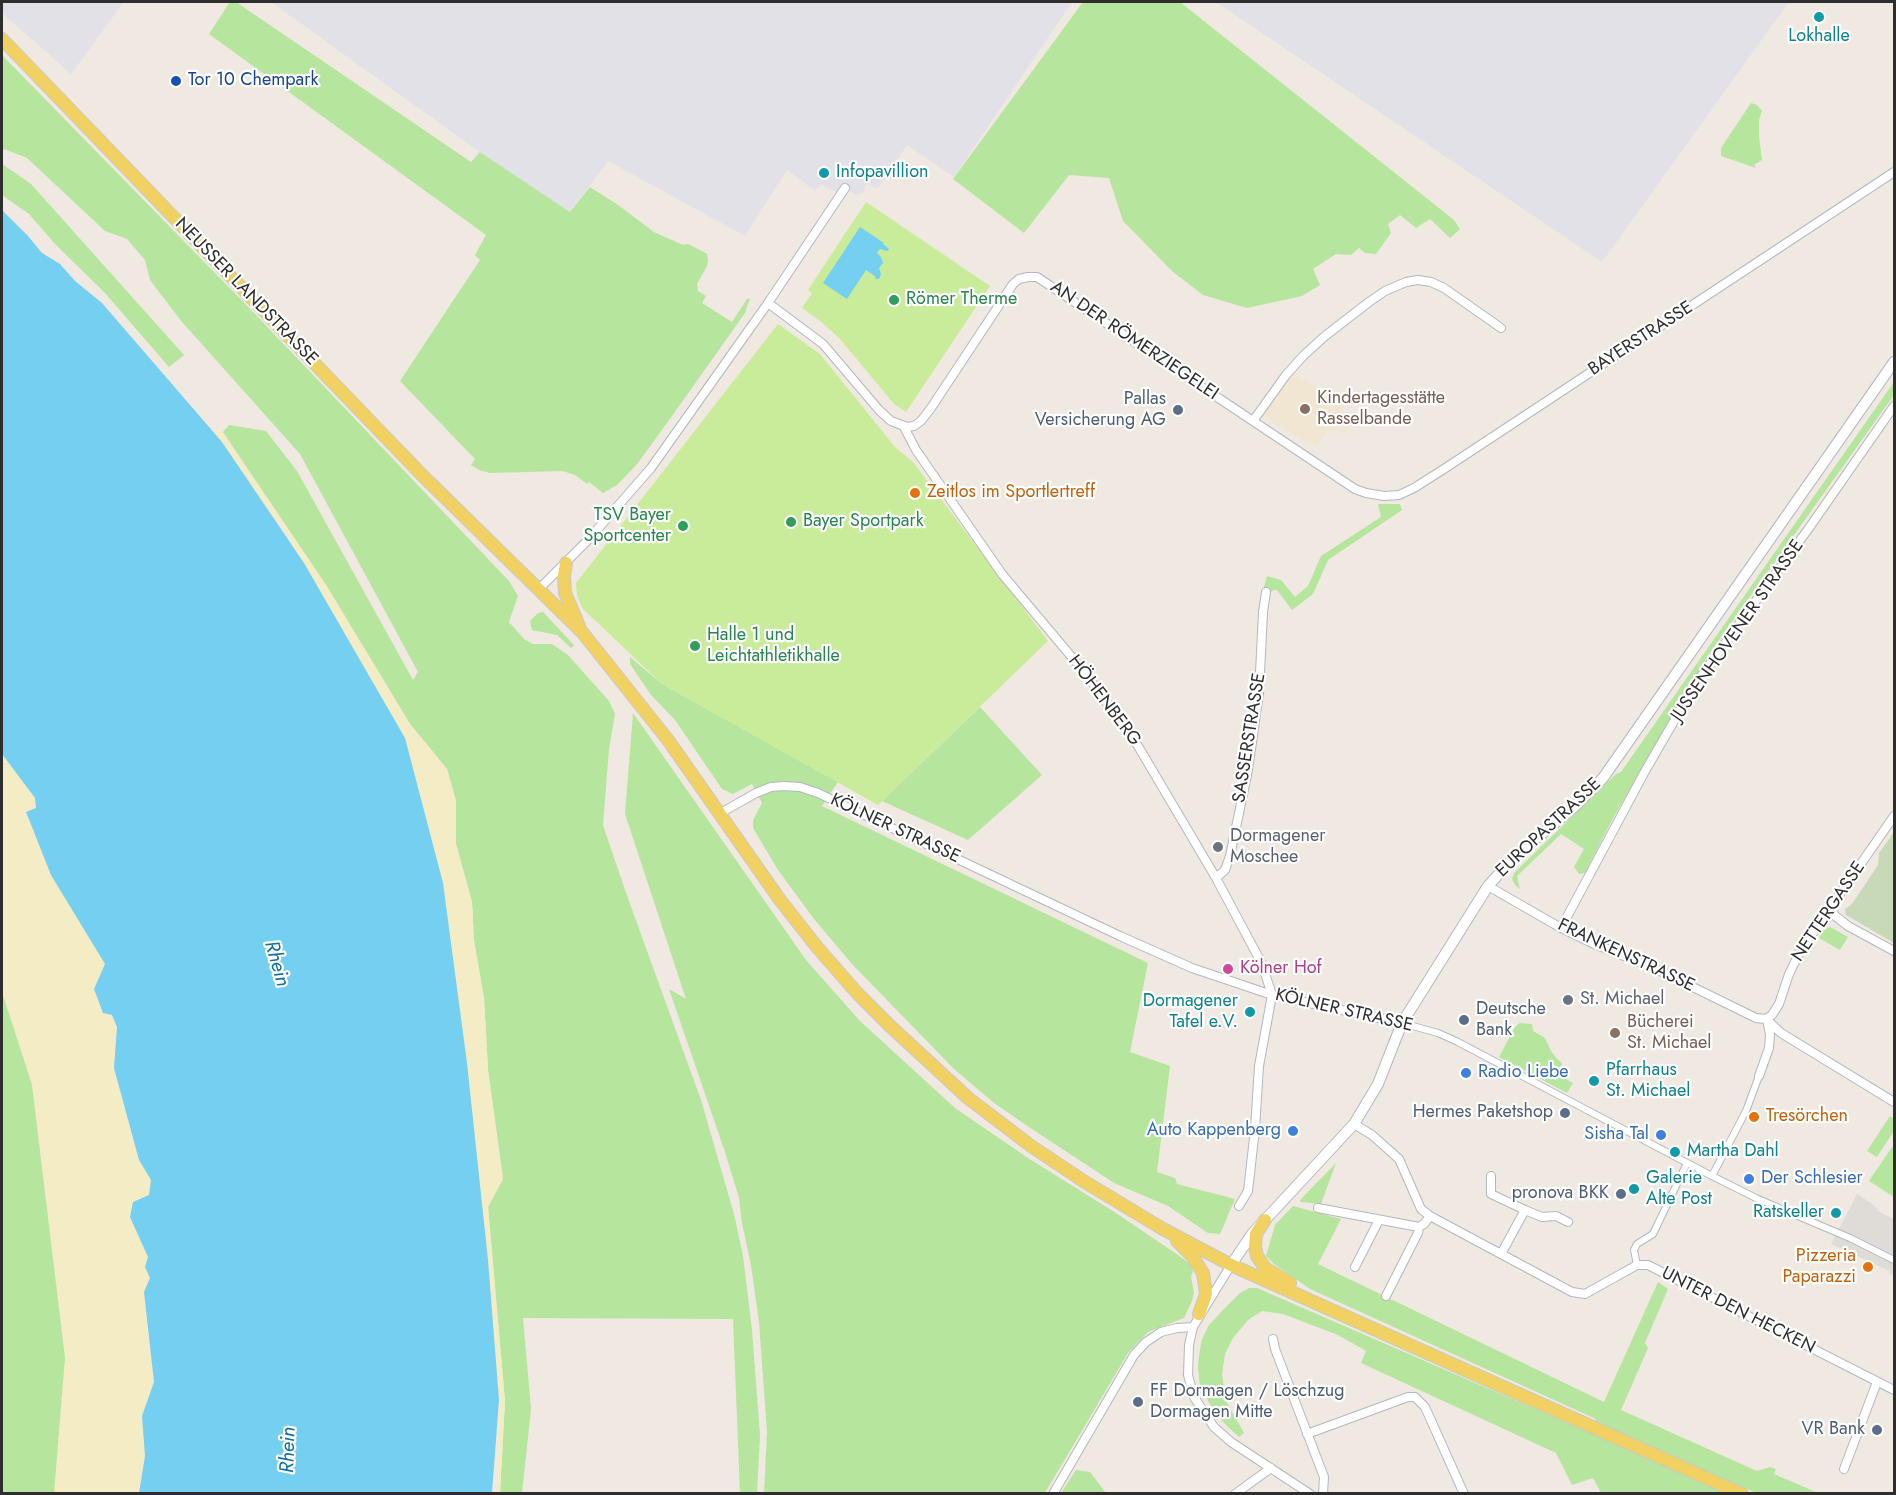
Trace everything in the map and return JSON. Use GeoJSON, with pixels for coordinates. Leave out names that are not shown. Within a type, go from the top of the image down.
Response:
{"type":"FeatureCollection","features":[{"type":"Feature","properties":{"kind":"main road","name":"NEUSSER LANDSTRASSE"},"geometry":{"type":"LineString","coordinates":[[2,39],[406,458],[582,632]]}},
{"type":"Feature","properties":{"kind":"main road","name":"EUROPASTRASSE"},"geometry":{"type":"LineString","coordinates":[[1231,1265],[1244,1244],[1354,1124],[1378,1084],[1402,1023],[1488,886],[1515,856],[1573,808],[1602,778],[1894,362]]}},
{"type":"Feature","properties":{"kind":"main road"},"geometry":{"type":"LineString","coordinates":[[566,563],[565,593],[582,632],[668,740],[780,900],[857,993],[929,1064],[968,1098],[1031,1146],[1085,1182],[1163,1229],[1231,1265],[1742,1494]]}},
{"type":"Feature","properties":{"kind":"main road"},"geometry":{"type":"LineString","coordinates":[[1265,1220],[1255,1240],[1259,1262],[1293,1285],[1304,1296]]}},
{"type":"Feature","properties":{"kind":"main road"},"geometry":{"type":"LineString","coordinates":[[1163,1229],[1183,1246],[1201,1268],[1206,1294],[1199,1314]]}},
{"type":"Feature","properties":{"kind":"street","name":"BAYERSTRASSE"},"geometry":{"type":"LineString","coordinates":[[1384,496],[1399,495],[1414,488],[1894,172]]}},
{"type":"Feature","properties":{"kind":"street"},"geometry":{"type":"LineString","coordinates":[[538,590],[630,494],[651,468],[768,303],[845,188]]}},
{"type":"Feature","properties":{"kind":"street","name":"AN DER RÖMERZIEGELEI"},"geometry":{"type":"LineString","coordinates":[[904,428],[914,426],[924,417],[1013,285],[1019,279],[1037,277],[1354,489],[1384,496]]}},
{"type":"Feature","properties":{"kind":"street"},"geometry":{"type":"LineString","coordinates":[[1253,421],[1286,375],[1310,349],[1369,302],[1385,291],[1406,282],[1418,280],[1431,282],[1444,288],[1501,328]]}},
{"type":"Feature","properties":{"kind":"street"},"geometry":{"type":"LineString","coordinates":[[768,303],[823,344],[879,410],[891,421],[904,428]]}},
{"type":"Feature","properties":{"kind":"street","name":"JUSSENHOVENER STRASSE"},"geometry":{"type":"LineString","coordinates":[[1561,928],[1644,773],[1696,683],[1894,406]]}},
{"type":"Feature","properties":{"kind":"street","name":"HÖHENBERG"},"geometry":{"type":"LineString","coordinates":[[904,428],[916,450],[1002,574],[1086,674],[1138,746],[1216,878],[1262,964],[1272,995]]}},
{"type":"Feature","properties":{"kind":"street","name":"SASSERSTRASSE"},"geometry":{"type":"LineString","coordinates":[[1216,878],[1226,870],[1248,770],[1259,693],[1266,592]]}},
{"type":"Feature","properties":{"kind":"street","name":"KÖLNER STRASSE"},"geometry":{"type":"LineString","coordinates":[[719,814],[756,793],[784,786],[800,787],[829,798],[1192,968],[1272,995],[1438,1033],[1758,1199],[1851,1238],[1894,1260]]}},
{"type":"Feature","properties":{"kind":"street","name":"NETTERGASSE"},"geometry":{"type":"LineString","coordinates":[[1766,1019],[1772,1015],[1779,1004],[1789,974],[1801,950],[1894,816]]}},
{"type":"Feature","properties":{"kind":"street","name":"FRANKENSTRASSE"},"geometry":{"type":"LineString","coordinates":[[1488,886],[1592,943],[1654,968],[1756,1017],[1766,1019],[1781,1033],[1894,1102]]}},
{"type":"Feature","properties":{"kind":"street"},"geometry":{"type":"LineString","coordinates":[[1829,911],[1848,926],[1894,951]]}},
{"type":"Feature","properties":{"kind":"street"},"geometry":{"type":"LineString","coordinates":[[1239,1206],[1248,1191],[1259,1066],[1272,995]]}},
{"type":"Feature","properties":{"kind":"street"},"geometry":{"type":"LineString","coordinates":[[1712,1176],[1746,1111],[1769,1048],[1770,1034],[1766,1019]]}},
{"type":"Feature","properties":{"kind":"street","name":"UNTER DEN HECKEN"},"geometry":{"type":"LineString","coordinates":[[1354,1124],[1372,1135],[1399,1159],[1421,1209],[1430,1216],[1578,1294],[1596,1290],[1637,1265],[1648,1265],[1894,1390]]}},
{"type":"Feature","properties":{"kind":"street"},"geometry":{"type":"LineString","coordinates":[[1637,1265],[1634,1250],[1637,1244],[1653,1234],[1687,1163]]}},
{"type":"Feature","properties":{"kind":"street"},"geometry":{"type":"LineString","coordinates":[[1491,1176],[1491,1194],[1542,1217],[1556,1216],[1568,1222]]}},
{"type":"Feature","properties":{"kind":"street"},"geometry":{"type":"LineString","coordinates":[[1318,1208],[1419,1227],[1430,1216]]}},
{"type":"Feature","properties":{"kind":"street"},"geometry":{"type":"LineString","coordinates":[[1501,1254],[1526,1210]]}},
{"type":"Feature","properties":{"kind":"street"},"geometry":{"type":"LineString","coordinates":[[1355,1267],[1379,1220]]}},
{"type":"Feature","properties":{"kind":"street"},"geometry":{"type":"LineString","coordinates":[[1386,1296],[1419,1227]]}},
{"type":"Feature","properties":{"kind":"street"},"geometry":{"type":"LineString","coordinates":[[1231,1265],[1193,1327],[1189,1346],[1188,1375],[1194,1397],[1214,1426],[1231,1442],[1310,1494]]}},
{"type":"Feature","properties":{"kind":"street"},"geometry":{"type":"LineString","coordinates":[[1053,1494],[1134,1355],[1146,1342],[1161,1332],[1193,1327]]}},
{"type":"Feature","properties":{"kind":"street"},"geometry":{"type":"LineString","coordinates":[[1273,1339],[1324,1477],[1323,1494]]}},
{"type":"Feature","properties":{"kind":"street"},"geometry":{"type":"LineString","coordinates":[[1844,1469],[1877,1382]]}},
{"type":"Feature","properties":{"kind":"street"},"geometry":{"type":"LineString","coordinates":[[1307,1434],[1408,1397],[1415,1397],[1425,1407],[1464,1494]]}},
{"type":"Feature","properties":{"kind":"street"},"geometry":{"type":"LineString","coordinates":[[1235,1494],[1271,1468]]}},
{"type":"Feature","properties":{"kind":"shaded area"},"geometry":{"type":"Polygon","coordinates":[[[2,2],[124,2],[71,74],[2,13],[2,2]]]}},
{"type":"Feature","properties":{"kind":"shaded area"},"geometry":{"type":"Polygon","coordinates":[[[271,2],[1072,2],[954,177],[907,145],[877,189],[869,184],[866,185],[864,192],[856,195],[845,188],[840,194],[821,184],[815,191],[787,170],[745,236],[608,161],[570,212],[480,152],[271,2]]]}},
{"type":"Feature","properties":{"kind":"shaded area"},"geometry":{"type":"Polygon","coordinates":[[[1216,2],[1789,2],[1602,262],[1216,2]]]}},
{"type":"Feature","properties":{"kind":"shaded area","name":"Kindertagesstätte Rasselbande"},"geometry":{"type":"Polygon","coordinates":[[[1292,372],[1344,407],[1342,410],[1355,419],[1345,434],[1336,429],[1333,432],[1328,430],[1316,447],[1262,415],[1292,372]]]}},
{"type":"Feature","properties":{"kind":"shaded area"},"geometry":{"type":"Polygon","coordinates":[[[1857,1194],[1877,1208],[1876,1210],[1894,1219],[1894,1276],[1889,1271],[1831,1244],[1857,1194]]]}},
{"type":"Feature","properties":{"kind":"green space"},"geometry":{"type":"Polygon","coordinates":[[[230,2],[236,2],[471,162],[480,152],[570,212],[590,187],[654,232],[683,245],[688,244],[707,254],[707,266],[697,284],[698,291],[706,296],[702,303],[732,322],[750,298],[745,313],[677,409],[638,463],[617,485],[603,493],[589,482],[587,484],[575,475],[563,471],[490,473],[479,470],[471,465],[475,459],[400,381],[480,260],[475,255],[486,235],[209,34],[230,2]]]}},
{"type":"Feature","properties":{"kind":"green space"},"geometry":{"type":"Polygon","coordinates":[[[1083,2],[1180,2],[1454,220],[1460,229],[1450,238],[1430,219],[1416,228],[1400,215],[1388,224],[1391,233],[1376,254],[1365,253],[1359,248],[1351,255],[1336,254],[1313,269],[1320,285],[1302,296],[1247,308],[1203,295],[1172,271],[1123,221],[1109,178],[1069,175],[1024,233],[953,179],[1083,2]]]}},
{"type":"Feature","properties":{"kind":"green space"},"geometry":{"type":"Polygon","coordinates":[[[2,55],[256,315],[509,581],[518,596],[509,622],[524,639],[533,644],[552,644],[568,655],[609,701],[615,714],[609,749],[603,825],[701,1100],[734,1214],[743,1256],[752,1330],[760,1435],[757,1493],[740,1493],[733,1319],[523,1318],[531,1409],[522,1493],[500,1493],[505,1401],[488,1207],[503,1179],[488,1070],[484,998],[474,941],[472,902],[456,844],[456,801],[447,769],[410,724],[326,585],[223,432],[229,425],[266,431],[297,471],[413,680],[418,672],[300,454],[182,322],[150,280],[145,260],[127,239],[105,231],[27,158],[4,149],[2,152],[2,55]]]}},
{"type":"Feature","properties":{"kind":"green space"},"geometry":{"type":"Polygon","coordinates":[[[1751,103],[1757,105],[1762,111],[1759,120],[1759,136],[1762,160],[1754,165],[1756,168],[1721,156],[1721,148],[1751,103]]]}},
{"type":"Feature","properties":{"kind":"green space"},"geometry":{"type":"Polygon","coordinates":[[[2,164],[31,184],[184,355],[169,367],[105,293],[55,244],[29,214],[2,195],[2,164]]]}},
{"type":"Feature","properties":{"kind":"green space","name":"Römer Therme"},"geometry":{"type":"Polygon","coordinates":[[[866,202],[990,286],[906,412],[894,404],[840,339],[802,308],[812,293],[808,290],[866,202]]]}},
{"type":"Feature","properties":{"kind":"green space","name":"Bayer Sportpark"},"geometry":{"type":"Polygon","coordinates":[[[778,324],[820,354],[895,447],[913,462],[1048,641],[878,805],[662,684],[582,608],[577,595],[576,583],[778,324]]]}},
{"type":"Feature","properties":{"kind":"green space"},"geometry":{"type":"Polygon","coordinates":[[[1894,382],[1894,395],[1709,654],[1612,820],[1585,873],[1579,874],[1574,867],[1584,849],[1561,834],[1517,876],[1520,889],[1512,879],[1514,873],[1616,774],[1621,772],[1894,382]]]}},
{"type":"Feature","properties":{"kind":"green space"},"geometry":{"type":"Polygon","coordinates":[[[1378,504],[1400,504],[1402,510],[1328,560],[1313,594],[1292,610],[1277,590],[1270,593],[1263,590],[1267,576],[1281,580],[1295,597],[1308,586],[1321,556],[1381,517],[1378,504]]]}},
{"type":"Feature","properties":{"kind":"green space"},"geometry":{"type":"Polygon","coordinates":[[[543,612],[574,645],[571,648],[557,635],[532,630],[530,621],[538,613],[543,612]]]}},
{"type":"Feature","properties":{"kind":"green space"},"geometry":{"type":"Polygon","coordinates":[[[630,657],[662,684],[838,782],[822,806],[1148,963],[1130,1052],[1170,1066],[1157,1172],[1175,1178],[1177,1184],[1235,1199],[1220,1234],[1208,1233],[1168,1206],[1114,1183],[994,1103],[954,1069],[852,964],[814,919],[778,870],[753,828],[753,820],[762,803],[752,784],[733,794],[722,789],[675,720],[651,695],[630,664],[630,657]]]}},
{"type":"Feature","properties":{"kind":"green space"},"geometry":{"type":"Polygon","coordinates":[[[980,707],[1042,775],[968,840],[882,801],[980,707]]]}},
{"type":"Feature","properties":{"kind":"green space"},"geometry":{"type":"Polygon","coordinates":[[[633,713],[806,960],[860,1021],[955,1108],[1190,1264],[1193,1271],[1191,1277],[1194,1293],[1184,1318],[1148,1332],[1128,1353],[1045,1493],[764,1493],[767,1432],[759,1322],[751,1265],[739,1198],[669,989],[686,999],[625,814],[633,713]]]}},
{"type":"Feature","properties":{"kind":"green space"},"geometry":{"type":"Polygon","coordinates":[[[1894,832],[1894,943],[1846,915],[1845,909],[1852,904],[1878,865],[1879,853],[1894,832]]]}},
{"type":"Feature","properties":{"kind":"green space"},"geometry":{"type":"Polygon","coordinates":[[[1830,927],[1848,937],[1840,950],[1819,938],[1824,930],[1830,927]]]}},
{"type":"Feature","properties":{"kind":"green space"},"geometry":{"type":"Polygon","coordinates":[[[2,931],[69,1248],[64,1493],[2,1493],[2,931]]]}},
{"type":"Feature","properties":{"kind":"green space"},"geometry":{"type":"Polygon","coordinates":[[[1520,1023],[1532,1024],[1533,1031],[1545,1038],[1551,1051],[1562,1063],[1559,1072],[1573,1083],[1567,1093],[1499,1057],[1515,1027],[1520,1023]]]}},
{"type":"Feature","properties":{"kind":"green space"},"geometry":{"type":"Polygon","coordinates":[[[1890,1116],[1894,1119],[1894,1131],[1877,1157],[1867,1151],[1890,1116]]]}},
{"type":"Feature","properties":{"kind":"green space"},"geometry":{"type":"Polygon","coordinates":[[[1892,1147],[1894,1148],[1894,1197],[1869,1181],[1892,1147]]]}},
{"type":"Feature","properties":{"kind":"green space"},"geometry":{"type":"Polygon","coordinates":[[[1336,1163],[1321,1204],[1301,1202],[1300,1200],[1336,1163]]]}},
{"type":"Feature","properties":{"kind":"green space"},"geometry":{"type":"Polygon","coordinates":[[[1293,1206],[1341,1219],[1318,1264],[1604,1402],[1658,1282],[1668,1289],[1645,1343],[1648,1348],[1621,1410],[1757,1471],[1770,1467],[1776,1469],[1774,1474],[1818,1493],[1756,1493],[1619,1432],[1615,1444],[1727,1493],[1601,1493],[1593,1478],[1572,1485],[1556,1453],[1361,1363],[1366,1351],[1338,1335],[1283,1314],[1262,1311],[1248,1320],[1233,1338],[1225,1354],[1222,1374],[1226,1401],[1244,1433],[1239,1437],[1223,1422],[1211,1406],[1200,1386],[1198,1368],[1202,1339],[1209,1325],[1240,1293],[1249,1288],[1257,1288],[1588,1432],[1596,1419],[1310,1289],[1274,1264],[1266,1256],[1275,1225],[1293,1206]]]}},
{"type":"Feature","properties":{"kind":"green space"},"geometry":{"type":"Polygon","coordinates":[[[1076,1470],[1090,1472],[1106,1493],[1061,1493],[1076,1470]]]}},
{"type":"Feature","properties":{"kind":"sand"},"geometry":{"type":"Polygon","coordinates":[[[219,428],[326,585],[410,724],[447,769],[456,801],[456,844],[472,902],[474,941],[484,998],[488,1070],[503,1179],[488,1207],[505,1401],[500,1493],[497,1493],[499,1400],[443,883],[405,738],[290,543],[292,542],[280,521],[277,523],[213,432],[219,428]]]}},
{"type":"Feature","properties":{"kind":"sand"},"geometry":{"type":"Polygon","coordinates":[[[2,754],[35,798],[36,808],[26,811],[51,875],[105,964],[112,1015],[117,1027],[114,1069],[139,1160],[151,1180],[149,1195],[130,1217],[148,1257],[145,1267],[150,1278],[144,1293],[154,1382],[142,1416],[145,1456],[139,1493],[54,1493],[65,1358],[32,1085],[2,992],[2,754]]]}},
{"type":"Feature","properties":{"kind":"water","name":"Rhein"},"geometry":{"type":"Polygon","coordinates":[[[2,210],[42,253],[60,264],[75,281],[102,303],[222,442],[304,563],[405,738],[443,883],[467,1063],[488,1260],[499,1400],[492,1493],[139,1493],[145,1456],[142,1416],[154,1382],[144,1292],[150,1278],[145,1267],[148,1257],[130,1217],[133,1202],[149,1195],[151,1180],[139,1160],[114,1068],[117,1027],[112,1015],[103,1013],[94,989],[105,964],[51,875],[26,812],[36,808],[35,798],[2,754],[2,210]]]}},
{"type":"Feature","properties":{"kind":"water"},"geometry":{"type":"Polygon","coordinates":[[[860,227],[889,249],[887,251],[880,249],[877,253],[883,263],[879,268],[881,274],[879,279],[866,270],[847,299],[823,283],[860,227]]]}},
{"type":"Feature","properties":{"kind":"place","name":"Lokhalle"},"geometry":{"type":"Point","coordinates":[1819,17]}},
{"type":"Feature","properties":{"kind":"place","name":"Tor 10 Chempark"},"geometry":{"type":"Point","coordinates":[176,81]}},
{"type":"Feature","properties":{"kind":"place","name":"Infopavillion"},"geometry":{"type":"Point","coordinates":[824,173]}},
{"type":"Feature","properties":{"kind":"place","name":"Römer Therme"},"geometry":{"type":"Point","coordinates":[894,300]}},
{"type":"Feature","properties":{"kind":"place","name":"Kindertagesstätte Rasselbande"},"geometry":{"type":"Point","coordinates":[1305,409]}},
{"type":"Feature","properties":{"kind":"place","name":"Pallas Versicherung AG"},"geometry":{"type":"Point","coordinates":[1178,410]}},
{"type":"Feature","properties":{"kind":"place","name":"Zeitlos im Sportlertreff"},"geometry":{"type":"Point","coordinates":[915,493]}},
{"type":"Feature","properties":{"kind":"place","name":"Bayer Sportpark"},"geometry":{"type":"Point","coordinates":[791,522]}},
{"type":"Feature","properties":{"kind":"place","name":"TSV Bayer Sportcenter"},"geometry":{"type":"Point","coordinates":[683,526]}},
{"type":"Feature","properties":{"kind":"place","name":"Halle 1 und Leichtathletikhalle"},"geometry":{"type":"Point","coordinates":[695,646]}},
{"type":"Feature","properties":{"kind":"place","name":"Dormagener Moschee"},"geometry":{"type":"Point","coordinates":[1218,847]}},
{"type":"Feature","properties":{"kind":"place","name":"Kölner Hof"},"geometry":{"type":"Point","coordinates":[1228,969]}},
{"type":"Feature","properties":{"kind":"place","name":"St. Michael"},"geometry":{"type":"Point","coordinates":[1568,1000]}},
{"type":"Feature","properties":{"kind":"place","name":"Dormagener Tafel e.V."},"geometry":{"type":"Point","coordinates":[1250,1012]}},
{"type":"Feature","properties":{"kind":"place","name":"Deutsche Bank"},"geometry":{"type":"Point","coordinates":[1464,1020]}},
{"type":"Feature","properties":{"kind":"place","name":"Bücherei St. Michael"},"geometry":{"type":"Point","coordinates":[1615,1033]}},
{"type":"Feature","properties":{"kind":"place","name":"Radio Liebe"},"geometry":{"type":"Point","coordinates":[1466,1073]}},
{"type":"Feature","properties":{"kind":"place","name":"Pfarrhaus St. Michael"},"geometry":{"type":"Point","coordinates":[1594,1081]}},
{"type":"Feature","properties":{"kind":"place","name":"Hermes Paketshop"},"geometry":{"type":"Point","coordinates":[1565,1113]}},
{"type":"Feature","properties":{"kind":"place","name":"Tresörchen"},"geometry":{"type":"Point","coordinates":[1754,1117]}},
{"type":"Feature","properties":{"kind":"place","name":"Auto Kappenberg"},"geometry":{"type":"Point","coordinates":[1293,1131]}},
{"type":"Feature","properties":{"kind":"place","name":"Sisha Tal"},"geometry":{"type":"Point","coordinates":[1661,1135]}},
{"type":"Feature","properties":{"kind":"place","name":"Martha Dahl"},"geometry":{"type":"Point","coordinates":[1675,1152]}},
{"type":"Feature","properties":{"kind":"place","name":"Der Schlesier"},"geometry":{"type":"Point","coordinates":[1749,1179]}},
{"type":"Feature","properties":{"kind":"place","name":"Galerie Alte Post"},"geometry":{"type":"Point","coordinates":[1634,1189]}},
{"type":"Feature","properties":{"kind":"place","name":"pronova BKK"},"geometry":{"type":"Point","coordinates":[1621,1194]}},
{"type":"Feature","properties":{"kind":"place","name":"Ratskeller"},"geometry":{"type":"Point","coordinates":[1836,1213]}},
{"type":"Feature","properties":{"kind":"place","name":"Pizzeria Paparazzi"},"geometry":{"type":"Point","coordinates":[1868,1267]}},
{"type":"Feature","properties":{"kind":"place","name":"FF Dormagen / Löschzug Dormagen Mitte"},"geometry":{"type":"Point","coordinates":[1138,1402]}},
{"type":"Feature","properties":{"kind":"place","name":"VR Bank"},"geometry":{"type":"Point","coordinates":[1877,1430]}}]}
